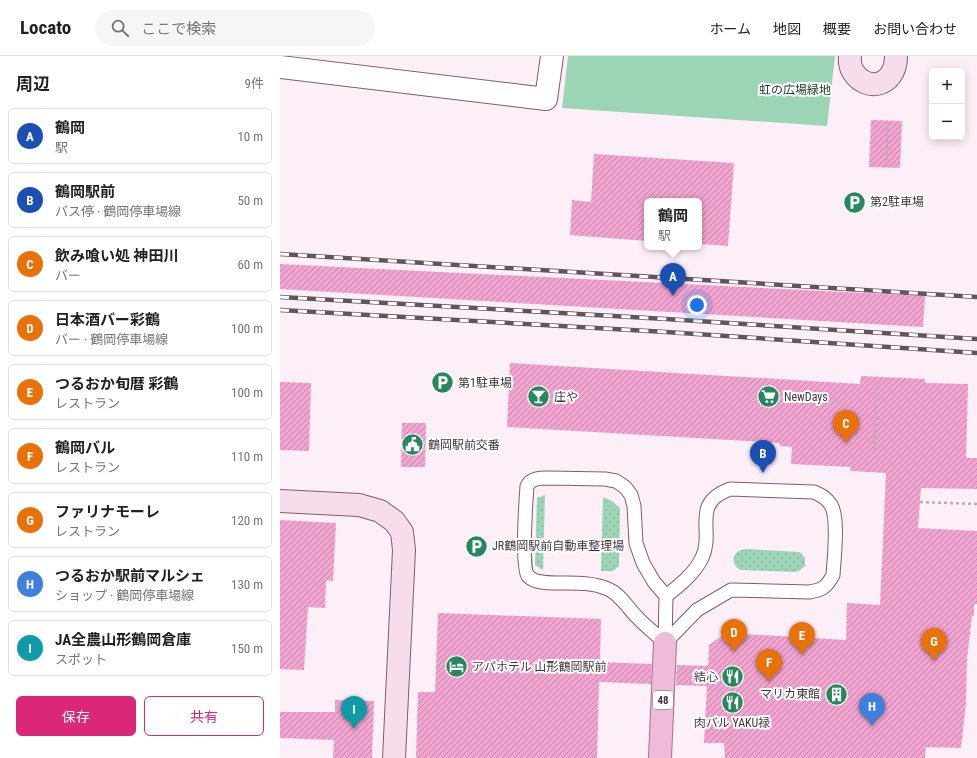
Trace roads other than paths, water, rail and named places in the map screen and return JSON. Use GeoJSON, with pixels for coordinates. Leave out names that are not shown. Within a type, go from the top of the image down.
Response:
{"type":"FeatureCollection","features":[{"type":"Feature","properties":{"kind":"main road","name":"48"},"geometry":{"type":"LineString","coordinates":[[660,758],[665,643]]}},
{"type":"Feature","properties":{"kind":"street"},"geometry":{"type":"LineString","coordinates":[[280,67],[546,99],[552,56]]}},
{"type":"Feature","properties":{"kind":"street"},"geometry":{"type":"LineString","coordinates":[[850,56],[851,69],[855,76],[862,82],[871,84],[880,83],[887,79],[893,72],[896,56]]}},
{"type":"Feature","properties":{"kind":"street"},"geometry":{"type":"LineString","coordinates":[[280,502],[359,505],[380,512],[394,521],[402,532],[404,550],[394,758]]}},
{"type":"Feature","properties":{"kind":"lane"},"geometry":{"type":"LineString","coordinates":[[548,478],[606,479],[616,481],[625,487],[631,495],[634,506],[636,543],[642,563],[654,582],[666,596],[665,643],[636,617],[622,599],[609,589],[590,584],[548,583],[534,580],[528,576],[525,569],[524,554],[527,486],[529,482],[533,479],[548,478]]}},
{"type":"Feature","properties":{"kind":"lane"},"geometry":{"type":"LineString","coordinates":[[665,643],[697,610],[731,590],[809,592],[820,590],[828,584],[833,575],[835,515],[831,505],[824,497],[814,492],[730,489],[720,493],[712,500],[706,509],[705,548],[702,557],[697,566],[684,582],[666,596]]}},
{"type":"Feature","properties":{"kind":"railway"},"geometry":{"type":"LineString","coordinates":[[280,254],[977,297]]}},
{"type":"Feature","properties":{"kind":"railway"},"geometry":{"type":"LineString","coordinates":[[280,297],[666,319],[977,339]]}},
{"type":"Feature","properties":{"kind":"railway"},"geometry":{"type":"LineString","coordinates":[[280,310],[666,332],[977,353]]}},
{"type":"Feature","properties":{"kind":"place","name":"第2駐車場"},"geometry":{"type":"Point","coordinates":[855,202]}},
{"type":"Feature","properties":{"kind":"place","name":"鶴岡"},"geometry":{"type":"Point","coordinates":[673,296]}},
{"type":"Feature","properties":{"kind":"place","name":"第1駐車場"},"geometry":{"type":"Point","coordinates":[442,383]}},
{"type":"Feature","properties":{"kind":"place","name":"庄や"},"geometry":{"type":"Point","coordinates":[539,397]}},
{"type":"Feature","properties":{"kind":"place","name":"NewDays"},"geometry":{"type":"Point","coordinates":[768,397]}},
{"type":"Feature","properties":{"kind":"place","name":"飲み喰い処 神田川"},"geometry":{"type":"Point","coordinates":[846,443]}},
{"type":"Feature","properties":{"kind":"place","name":"鶴岡駅前交番"},"geometry":{"type":"Point","coordinates":[413,445]}},
{"type":"Feature","properties":{"kind":"place","name":"鶴岡駅前"},"geometry":{"type":"Point","coordinates":[763,473]}},
{"type":"Feature","properties":{"kind":"place","name":"JR鶴岡駅前自動車整理場"},"geometry":{"type":"Point","coordinates":[477,546]}},
{"type":"Feature","properties":{"kind":"place","name":"日本酒バー彩鶴"},"geometry":{"type":"Point","coordinates":[734,652]}},
{"type":"Feature","properties":{"kind":"place","name":"つるおか旬暦 彩鶴"},"geometry":{"type":"Point","coordinates":[802,655]}},
{"type":"Feature","properties":{"kind":"place","name":"ファリナモーレ"},"geometry":{"type":"Point","coordinates":[934,661]}},
{"type":"Feature","properties":{"kind":"place","name":"アパホテル 山形鶴岡駅前"},"geometry":{"type":"Point","coordinates":[457,667]}},
{"type":"Feature","properties":{"kind":"place","name":"結心"},"geometry":{"type":"Point","coordinates":[733,677]}},
{"type":"Feature","properties":{"kind":"place","name":"鶴岡バル"},"geometry":{"type":"Point","coordinates":[769,682]}},
{"type":"Feature","properties":{"kind":"place","name":"マリカ東館"},"geometry":{"type":"Point","coordinates":[836,694]}},
{"type":"Feature","properties":{"kind":"place","name":"肉バル YAKU禄"},"geometry":{"type":"Point","coordinates":[732,702]}},
{"type":"Feature","properties":{"kind":"place","name":"つるおか駅前マルシェ"},"geometry":{"type":"Point","coordinates":[872,726]}},
{"type":"Feature","properties":{"kind":"place","name":"JA全農山形鶴岡倉庫"},"geometry":{"type":"Point","coordinates":[354,729]}},
{"type":"Feature","properties":{"kind":"park label","name":"虹の広場緑地"},"geometry":{"type":"Point","coordinates":[795,90]}}]}
